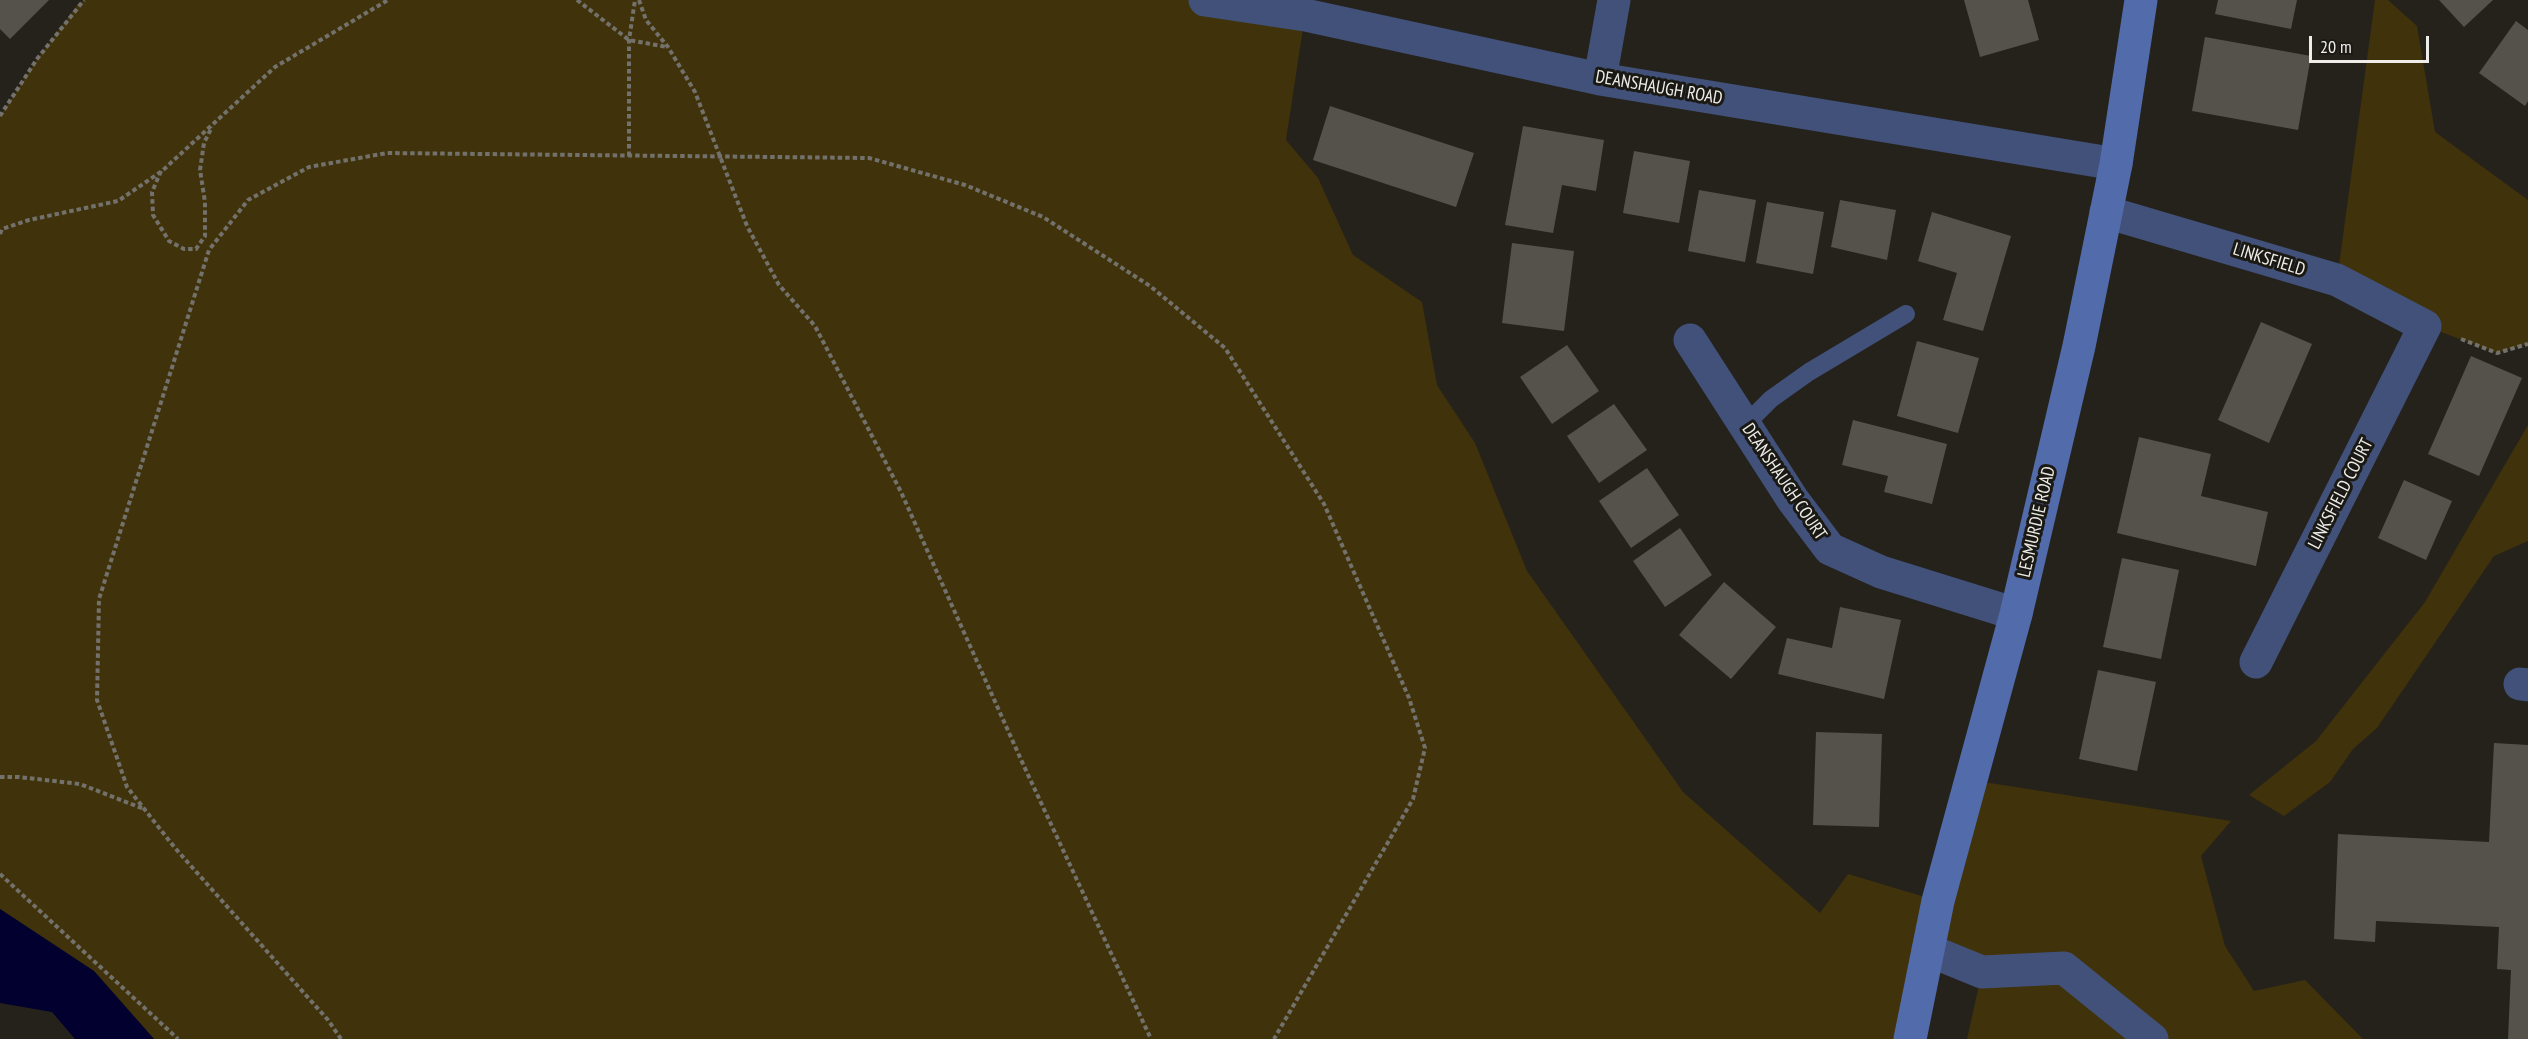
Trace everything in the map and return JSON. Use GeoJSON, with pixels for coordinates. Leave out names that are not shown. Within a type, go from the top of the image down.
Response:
{"type":"FeatureCollection","features":[{"type":"Feature","properties":{"kind":"street","name":"DEANSHAUGH ROAD"},"geometry":{"type":"LineString","coordinates":[[1205,0],[1305,15],[1600,79],[2116,164]]}},
{"type":"Feature","properties":{"kind":"street"},"geometry":{"type":"LineString","coordinates":[[1600,79],[1614,0]]}},
{"type":"Feature","properties":{"kind":"street","name":"LESMURDIE ROAD"},"geometry":{"type":"LineString","coordinates":[[1910,1039],[1928,950],[1956,833],[2016,614],[2079,346],[2116,164],[2141,0]]}},
{"type":"Feature","properties":{"kind":"street","name":"LINKSFIELD"},"geometry":{"type":"LineString","coordinates":[[2106,212],[2337,280],[2425,326]]}},
{"type":"Feature","properties":{"kind":"street","name":"LINKSFIELD COURT"},"geometry":{"type":"LineString","coordinates":[[2256,662],[2425,326]]}},
{"type":"Feature","properties":{"kind":"street","name":"DEANSHAUGH COURT"},"geometry":{"type":"LineString","coordinates":[[1690,340],[1793,500],[1830,549],[1881,572],[2016,614]]}},
{"type":"Feature","properties":{"kind":"street"},"geometry":{"type":"LineString","coordinates":[[1928,950],[1982,972],[2064,968],[2152,1039]]}},
{"type":"Feature","properties":{"kind":"lane"},"geometry":{"type":"LineString","coordinates":[[1745,425],[1771,399],[1809,372],[1906,314]]}},
{"type":"Feature","properties":{"kind":"path"},"geometry":{"type":"LineString","coordinates":[[0,116],[37,59],[84,0]]}},
{"type":"Feature","properties":{"kind":"path"},"geometry":{"type":"LineString","coordinates":[[0,234],[2,230],[29,220],[118,201],[162,171],[275,67],[388,0]]}},
{"type":"Feature","properties":{"kind":"path"},"geometry":{"type":"LineString","coordinates":[[577,0],[629,40],[668,47]]}},
{"type":"Feature","properties":{"kind":"path"},"geometry":{"type":"LineString","coordinates":[[629,156],[629,40],[637,0]]}},
{"type":"Feature","properties":{"kind":"path"},"geometry":{"type":"LineString","coordinates":[[637,0],[646,20],[668,47],[694,92],[747,226],[779,285],[815,326],[901,492],[1018,753],[1151,1039]]}},
{"type":"Feature","properties":{"kind":"path"},"geometry":{"type":"LineString","coordinates":[[162,171],[152,192],[153,215],[169,241],[184,249],[196,249],[205,236],[205,202],[200,170],[204,143],[213,124]]}},
{"type":"Feature","properties":{"kind":"path"},"geometry":{"type":"LineString","coordinates":[[341,1039],[328,1020],[175,848],[127,787],[97,700],[99,599],[209,250],[249,200],[309,167],[387,153],[869,158],[964,185],[1043,217],[1150,286],[1225,348],[1324,504],[1409,698],[1425,748],[1413,799],[1274,1039]]}},
{"type":"Feature","properties":{"kind":"path"},"geometry":{"type":"LineString","coordinates":[[2425,326],[2497,353],[2528,344]]}},
{"type":"Feature","properties":{"kind":"path"},"geometry":{"type":"LineString","coordinates":[[0,777],[80,784],[144,809]]}},
{"type":"Feature","properties":{"kind":"path"},"geometry":{"type":"LineString","coordinates":[[0,874],[178,1039]]}},
{"type":"Feature","properties":{"kind":"shaded area"},"geometry":{"type":"Polygon","coordinates":[[[85,0],[1205,0],[1305,15],[1286,140],[1318,178],[1353,255],[1422,302],[1437,385],[1475,443],[1527,571],[1683,792],[1820,913],[1848,874],[1938,901],[1971,780],[2231,821],[2201,856],[2225,946],[2254,991],[2305,980],[2363,1039],[1967,1039],[1982,972],[1929,950],[1910,1039],[154,1039],[94,971],[0,909],[0,116],[37,59],[79,3],[85,0]]]}},
{"type":"Feature","properties":{"kind":"shaded area"},"geometry":{"type":"Polygon","coordinates":[[[2375,0],[2388,0],[2417,26],[2435,132],[2528,200],[2528,344],[2497,353],[2425,326],[2337,280],[2375,0]]]}},
{"type":"Feature","properties":{"kind":"shaded area"},"geometry":{"type":"Polygon","coordinates":[[[2528,425],[2528,541],[2494,556],[2377,728],[2353,749],[2330,782],[2284,816],[2249,795],[2316,741],[2425,602],[2528,425]]]}},
{"type":"Feature","properties":{"kind":"shaded area"},"geometry":{"type":"Polygon","coordinates":[[[0,909],[94,971],[154,1039],[75,1039],[52,1012],[0,1003],[0,909]]]}},
{"type":"Feature","properties":{"kind":"building"},"geometry":{"type":"Polygon","coordinates":[[[0,0],[49,0],[10,39],[0,29],[0,0]]]}},
{"type":"Feature","properties":{"kind":"building"},"geometry":{"type":"Polygon","coordinates":[[[1964,0],[2028,0],[2039,40],[1980,57],[1964,0]]]}},
{"type":"Feature","properties":{"kind":"building"},"geometry":{"type":"Polygon","coordinates":[[[2218,0],[2297,0],[2291,29],[2215,14],[2218,0]]]}},
{"type":"Feature","properties":{"kind":"building"},"geometry":{"type":"Polygon","coordinates":[[[2439,0],[2493,0],[2464,27],[2439,0]]]}},
{"type":"Feature","properties":{"kind":"building"},"geometry":{"type":"Polygon","coordinates":[[[2516,21],[2528,30],[2528,101],[2525,106],[2479,73],[2516,21]]]}},
{"type":"Feature","properties":{"kind":"building"},"geometry":{"type":"Polygon","coordinates":[[[2205,37],[2311,56],[2298,130],[2192,111],[2205,37]]]}},
{"type":"Feature","properties":{"kind":"building"},"geometry":{"type":"Polygon","coordinates":[[[1330,106],[1474,153],[1456,207],[1313,160],[1330,106]]]}},
{"type":"Feature","properties":{"kind":"building"},"geometry":{"type":"Polygon","coordinates":[[[1523,126],[1604,140],[1596,191],[1562,185],[1553,233],[1505,225],[1523,126]]]}},
{"type":"Feature","properties":{"kind":"building"},"geometry":{"type":"Polygon","coordinates":[[[1634,151],[1690,161],[1679,223],[1623,213],[1634,151]]]}},
{"type":"Feature","properties":{"kind":"building"},"geometry":{"type":"Polygon","coordinates":[[[1699,190],[1756,200],[1745,262],[1688,251],[1699,190]]]}},
{"type":"Feature","properties":{"kind":"building"},"geometry":{"type":"Polygon","coordinates":[[[1840,200],[1896,210],[1887,260],[1831,247],[1840,200]]]}},
{"type":"Feature","properties":{"kind":"building"},"geometry":{"type":"Polygon","coordinates":[[[1767,202],[1824,212],[1813,274],[1756,263],[1767,202]]]}},
{"type":"Feature","properties":{"kind":"building"},"geometry":{"type":"Polygon","coordinates":[[[1932,212],[2011,236],[1983,331],[1943,320],[1957,273],[1918,261],[1932,212]]]}},
{"type":"Feature","properties":{"kind":"building"},"geometry":{"type":"Polygon","coordinates":[[[1512,243],[1574,251],[1564,331],[1502,323],[1512,243]]]}},
{"type":"Feature","properties":{"kind":"building"},"geometry":{"type":"Polygon","coordinates":[[[2261,322],[2312,344],[2269,443],[2218,420],[2261,322]]]}},
{"type":"Feature","properties":{"kind":"building"},"geometry":{"type":"Polygon","coordinates":[[[1917,341],[1979,358],[1958,433],[1897,416],[1917,341]]]}},
{"type":"Feature","properties":{"kind":"building"},"geometry":{"type":"Polygon","coordinates":[[[1567,345],[1599,391],[1552,424],[1520,377],[1567,345]]]}},
{"type":"Feature","properties":{"kind":"building"},"geometry":{"type":"Polygon","coordinates":[[[2471,356],[2522,378],[2479,476],[2428,454],[2471,356]]]}},
{"type":"Feature","properties":{"kind":"building"},"geometry":{"type":"Polygon","coordinates":[[[1614,404],[1647,450],[1599,483],[1567,436],[1614,404]]]}},
{"type":"Feature","properties":{"kind":"building"},"geometry":{"type":"Polygon","coordinates":[[[1853,420],[1947,444],[1932,504],[1884,492],[1888,476],[1842,465],[1853,420]]]}},
{"type":"Feature","properties":{"kind":"building"},"geometry":{"type":"Polygon","coordinates":[[[2139,437],[2211,454],[2201,496],[2268,512],[2256,566],[2117,533],[2139,437]]]}},
{"type":"Feature","properties":{"kind":"building"},"geometry":{"type":"Polygon","coordinates":[[[1647,468],[1679,515],[1631,548],[1599,501],[1647,468]]]}},
{"type":"Feature","properties":{"kind":"building"},"geometry":{"type":"Polygon","coordinates":[[[2404,480],[2452,501],[2426,560],[2378,538],[2404,480]]]}},
{"type":"Feature","properties":{"kind":"building"},"geometry":{"type":"Polygon","coordinates":[[[1680,528],[1712,575],[1665,607],[1633,561],[1680,528]]]}},
{"type":"Feature","properties":{"kind":"building"},"geometry":{"type":"Polygon","coordinates":[[[2122,558],[2179,570],[2161,659],[2103,647],[2122,558]]]}},
{"type":"Feature","properties":{"kind":"building"},"geometry":{"type":"Polygon","coordinates":[[[1724,582],[1776,627],[1731,679],[1679,635],[1724,582]]]}},
{"type":"Feature","properties":{"kind":"building"},"geometry":{"type":"Polygon","coordinates":[[[1840,607],[1901,620],[1884,699],[1778,674],[1787,638],[1832,648],[1840,607]]]}},
{"type":"Feature","properties":{"kind":"building"},"geometry":{"type":"Polygon","coordinates":[[[2098,670],[2156,682],[2137,771],[2079,759],[2098,670]]]}},
{"type":"Feature","properties":{"kind":"building"},"geometry":{"type":"Polygon","coordinates":[[[1816,732],[1882,734],[1879,827],[1813,825],[1816,732]]]}},
{"type":"Feature","properties":{"kind":"building"},"geometry":{"type":"Polygon","coordinates":[[[2494,743],[2528,745],[2528,1039],[2508,1039],[2511,970],[2497,969],[2499,927],[2376,921],[2375,942],[2334,939],[2338,834],[2489,842],[2494,743]]]}}]}
